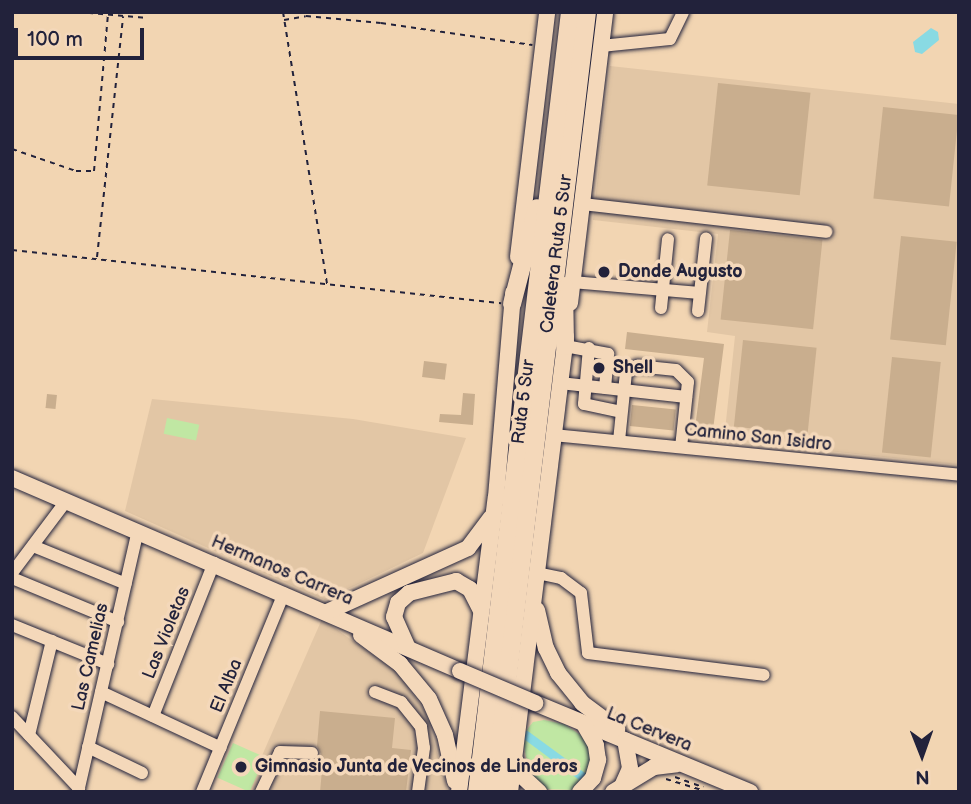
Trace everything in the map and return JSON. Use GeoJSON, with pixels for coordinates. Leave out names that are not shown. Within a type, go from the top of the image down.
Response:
{"type":"FeatureCollection","features":[{"type":"Feature","properties":{"kind":"highway","name":"Ruta 5 Sur"},"geometry":{"type":"LineString","coordinates":[[477,792],[570,12]]}},
{"type":"Feature","properties":{"kind":"highway","name":"Ruta 5 Sur"},"geometry":{"type":"LineString","coordinates":[[494,792],[587,12]]}},
{"type":"Feature","properties":{"kind":"highway"},"geometry":{"type":"LineString","coordinates":[[512,304],[558,115]]}},
{"type":"Feature","properties":{"kind":"highway"},"geometry":{"type":"LineString","coordinates":[[563,206],[565,346]]}},
{"type":"Feature","properties":{"kind":"main road"},"geometry":{"type":"LineString","coordinates":[[457,792],[494,511],[512,304],[547,12]]}},
{"type":"Feature","properties":{"kind":"main road","name":"Caletera Ruta 5 Sur"},"geometry":{"type":"LineString","coordinates":[[510,792],[605,12]]}},
{"type":"Feature","properties":{"kind":"main road","name":"Hermanos Carrera"},"geometry":{"type":"LineString","coordinates":[[12,478],[285,593],[534,703]]}},
{"type":"Feature","properties":{"kind":"main road"},"geometry":{"type":"LineString","coordinates":[[327,612],[468,548],[494,511]]}},
{"type":"Feature","properties":{"kind":"main road"},"geometry":{"type":"LineString","coordinates":[[537,578],[542,635],[558,673],[592,712],[645,749]]}},
{"type":"Feature","properties":{"kind":"main road"},"geometry":{"type":"LineString","coordinates":[[409,648],[399,635],[394,617],[398,603],[409,593],[456,581],[470,589],[482,612]]}},
{"type":"Feature","properties":{"kind":"main road"},"geometry":{"type":"LineString","coordinates":[[363,628],[365,596]]}},
{"type":"Feature","properties":{"kind":"main road"},"geometry":{"type":"LineString","coordinates":[[327,612],[393,657],[424,690],[445,735],[457,792]]}},
{"type":"Feature","properties":{"kind":"main road","name":"La Cervera"},"geometry":{"type":"LineString","coordinates":[[534,703],[750,792]]}},
{"type":"Feature","properties":{"kind":"main road"},"geometry":{"type":"LineString","coordinates":[[580,792],[593,778],[597,760],[596,745],[584,724]]}},
{"type":"Feature","properties":{"kind":"main road"},"geometry":{"type":"LineString","coordinates":[[618,789],[630,768],[625,740]]}},
{"type":"Feature","properties":{"kind":"main road"},"geometry":{"type":"LineString","coordinates":[[514,757],[524,778],[539,792]]}},
{"type":"Feature","properties":{"kind":"main road"},"geometry":{"type":"LineString","coordinates":[[618,789],[654,767],[682,764]]}},
{"type":"Feature","properties":{"kind":"street"},"geometry":{"type":"LineString","coordinates":[[601,46],[657,44],[670,39],[683,12]]}},
{"type":"Feature","properties":{"kind":"street"},"geometry":{"type":"LineString","coordinates":[[582,204],[826,232]]}},
{"type":"Feature","properties":{"kind":"street"},"geometry":{"type":"LineString","coordinates":[[698,311],[706,238]]}},
{"type":"Feature","properties":{"kind":"street"},"geometry":{"type":"LineString","coordinates":[[661,308],[668,239]]}},
{"type":"Feature","properties":{"kind":"street"},"geometry":{"type":"LineString","coordinates":[[572,282],[700,293]]}},
{"type":"Feature","properties":{"kind":"street"},"geometry":{"type":"LineString","coordinates":[[565,346],[589,348],[608,354],[605,388]]}},
{"type":"Feature","properties":{"kind":"street"},"geometry":{"type":"LineString","coordinates":[[589,348],[584,404],[621,412]]}},
{"type":"Feature","properties":{"kind":"street"},"geometry":{"type":"LineString","coordinates":[[619,441],[623,390],[630,368],[676,370],[685,374],[686,397],[681,447]]}},
{"type":"Feature","properties":{"kind":"street"},"geometry":{"type":"LineString","coordinates":[[560,383],[686,397]]}},
{"type":"Feature","properties":{"kind":"street","name":"Camino San Isidro"},"geometry":{"type":"LineString","coordinates":[[554,435],[959,475]]}},
{"type":"Feature","properties":{"kind":"street"},"geometry":{"type":"LineString","coordinates":[[66,501],[14,568],[117,622]]}},
{"type":"Feature","properties":{"kind":"street","name":"Las Camelias"},"geometry":{"type":"LineString","coordinates":[[78,790],[138,531]]}},
{"type":"Feature","properties":{"kind":"street"},"geometry":{"type":"LineString","coordinates":[[33,546],[126,584]]}},
{"type":"Feature","properties":{"kind":"street","name":"Las Violetas"},"geometry":{"type":"LineString","coordinates":[[153,716],[214,563]]}},
{"type":"Feature","properties":{"kind":"street"},"geometry":{"type":"LineString","coordinates":[[537,578],[561,578],[581,593],[588,653],[764,675]]}},
{"type":"Feature","properties":{"kind":"street","name":"El Alba"},"geometry":{"type":"LineString","coordinates":[[202,792],[285,593]]}},
{"type":"Feature","properties":{"kind":"street"},"geometry":{"type":"LineString","coordinates":[[12,625],[108,664]]}},
{"type":"Feature","properties":{"kind":"street"},"geometry":{"type":"LineString","coordinates":[[29,735],[52,641]]}},
{"type":"Feature","properties":{"kind":"street"},"geometry":{"type":"LineString","coordinates":[[101,692],[220,748]]}},
{"type":"Feature","properties":{"kind":"street"},"geometry":{"type":"LineString","coordinates":[[375,692],[401,702],[421,727],[424,748],[418,792]]}},
{"type":"Feature","properties":{"kind":"street"},"geometry":{"type":"LineString","coordinates":[[12,718],[78,790]]}},
{"type":"Feature","properties":{"kind":"street"},"geometry":{"type":"LineString","coordinates":[[89,747],[142,773]]}},
{"type":"Feature","properties":{"kind":"street"},"geometry":{"type":"LineString","coordinates":[[261,792],[280,752],[312,752]]}},
{"type":"Feature","properties":{"kind":"path"},"geometry":{"type":"LineString","coordinates":[[78,12],[148,18]]}},
{"type":"Feature","properties":{"kind":"path"},"geometry":{"type":"LineString","coordinates":[[283,12],[327,286]]}},
{"type":"Feature","properties":{"kind":"path"},"geometry":{"type":"LineString","coordinates":[[300,12],[301,17]]}},
{"type":"Feature","properties":{"kind":"path"},"geometry":{"type":"LineString","coordinates":[[12,149],[76,171],[94,171],[108,15]]}},
{"type":"Feature","properties":{"kind":"path"},"geometry":{"type":"LineString","coordinates":[[97,258],[123,16]]}},
{"type":"Feature","properties":{"kind":"path"},"geometry":{"type":"LineString","coordinates":[[284,20],[301,17],[381,23],[543,47]]}},
{"type":"Feature","properties":{"kind":"path"},"geometry":{"type":"LineString","coordinates":[[12,250],[512,304]]}},
{"type":"Feature","properties":{"kind":"shaded area"},"geometry":{"type":"Polygon","coordinates":[[[610,66],[959,104],[959,465],[724,440],[735,336],[707,332],[718,234],[593,220],[610,66]]]}},
{"type":"Feature","properties":{"kind":"shaded area"},"geometry":{"type":"Polygon","coordinates":[[[152,399],[353,419],[466,438],[423,553],[325,600],[125,511],[152,399]]]}},
{"type":"Feature","properties":{"kind":"shaded area"},"geometry":{"type":"Polygon","coordinates":[[[322,619],[398,673],[426,713],[448,792],[246,792],[322,619]]]}},
{"type":"Feature","properties":{"kind":"green space"},"geometry":{"type":"Polygon","coordinates":[[[167,418],[199,425],[196,441],[164,434],[167,418]]]}},
{"type":"Feature","properties":{"kind":"green space"},"geometry":{"type":"Polygon","coordinates":[[[544,720],[564,724],[588,740],[596,763],[576,790],[541,789],[530,778],[522,736],[533,722],[544,720]]]}},
{"type":"Feature","properties":{"kind":"green space","name":"Gimnasio Junta de Vecinos de Linderos"},"geometry":{"type":"Polygon","coordinates":[[[233,743],[265,757],[250,792],[218,778],[233,743]]]}},
{"type":"Feature","properties":{"kind":"water"},"geometry":{"type":"Polygon","coordinates":[[[931,28],[938,32],[939,40],[922,54],[915,52],[913,42],[931,28]]]}},
{"type":"Feature","properties":{"kind":"building"},"geometry":{"type":"Polygon","coordinates":[[[718,83],[810,93],[800,195],[707,185],[718,83]]]}},
{"type":"Feature","properties":{"kind":"building"},"geometry":{"type":"Polygon","coordinates":[[[883,107],[959,115],[949,206],[873,198],[883,107]]]}},
{"type":"Feature","properties":{"kind":"building"},"geometry":{"type":"Polygon","coordinates":[[[730,230],[822,240],[813,329],[721,320],[730,230]]]}},
{"type":"Feature","properties":{"kind":"building"},"geometry":{"type":"Polygon","coordinates":[[[901,236],[957,242],[946,345],[890,339],[901,236]]]}},
{"type":"Feature","properties":{"kind":"building"},"geometry":{"type":"Polygon","coordinates":[[[627,332],[724,344],[713,430],[695,428],[704,358],[625,349],[627,332]]]}},
{"type":"Feature","properties":{"kind":"building"},"geometry":{"type":"Polygon","coordinates":[[[743,340],[817,348],[808,434],[734,427],[743,340]]]}},
{"type":"Feature","properties":{"kind":"building"},"geometry":{"type":"Polygon","coordinates":[[[892,357],[941,362],[931,458],[882,452],[892,357]]]}},
{"type":"Feature","properties":{"kind":"building"},"geometry":{"type":"Polygon","coordinates":[[[424,361],[447,364],[445,380],[422,377],[424,361]]]}},
{"type":"Feature","properties":{"kind":"building"},"geometry":{"type":"Polygon","coordinates":[[[463,393],[475,394],[473,425],[439,422],[440,414],[461,415],[463,393]]]}},
{"type":"Feature","properties":{"kind":"building"},"geometry":{"type":"Polygon","coordinates":[[[47,394],[57,395],[55,409],[46,408],[47,394]]]}},
{"type":"Feature","properties":{"kind":"building"},"geometry":{"type":"Polygon","coordinates":[[[632,405],[676,410],[674,430],[630,426],[632,405]]]}},
{"type":"Feature","properties":{"kind":"building"},"geometry":{"type":"Polygon","coordinates":[[[320,711],[395,718],[392,748],[411,750],[406,792],[320,792],[322,770],[314,769],[321,754],[317,746],[320,711]]]}},
{"type":"Feature","properties":{"kind":"waterway"},"geometry":{"type":"LineString","coordinates":[[526,735],[587,780]]}},
{"type":"Feature","properties":{"kind":"place","name":"Donde Augusto"},"geometry":{"type":"Point","coordinates":[604,272]}},
{"type":"Feature","properties":{"kind":"place","name":"Shell"},"geometry":{"type":"Point","coordinates":[599,368]}},
{"type":"Feature","properties":{"kind":"place","name":"Gimnasio Junta de Vecinos de Linderos"},"geometry":{"type":"Point","coordinates":[241,767]}}]}
